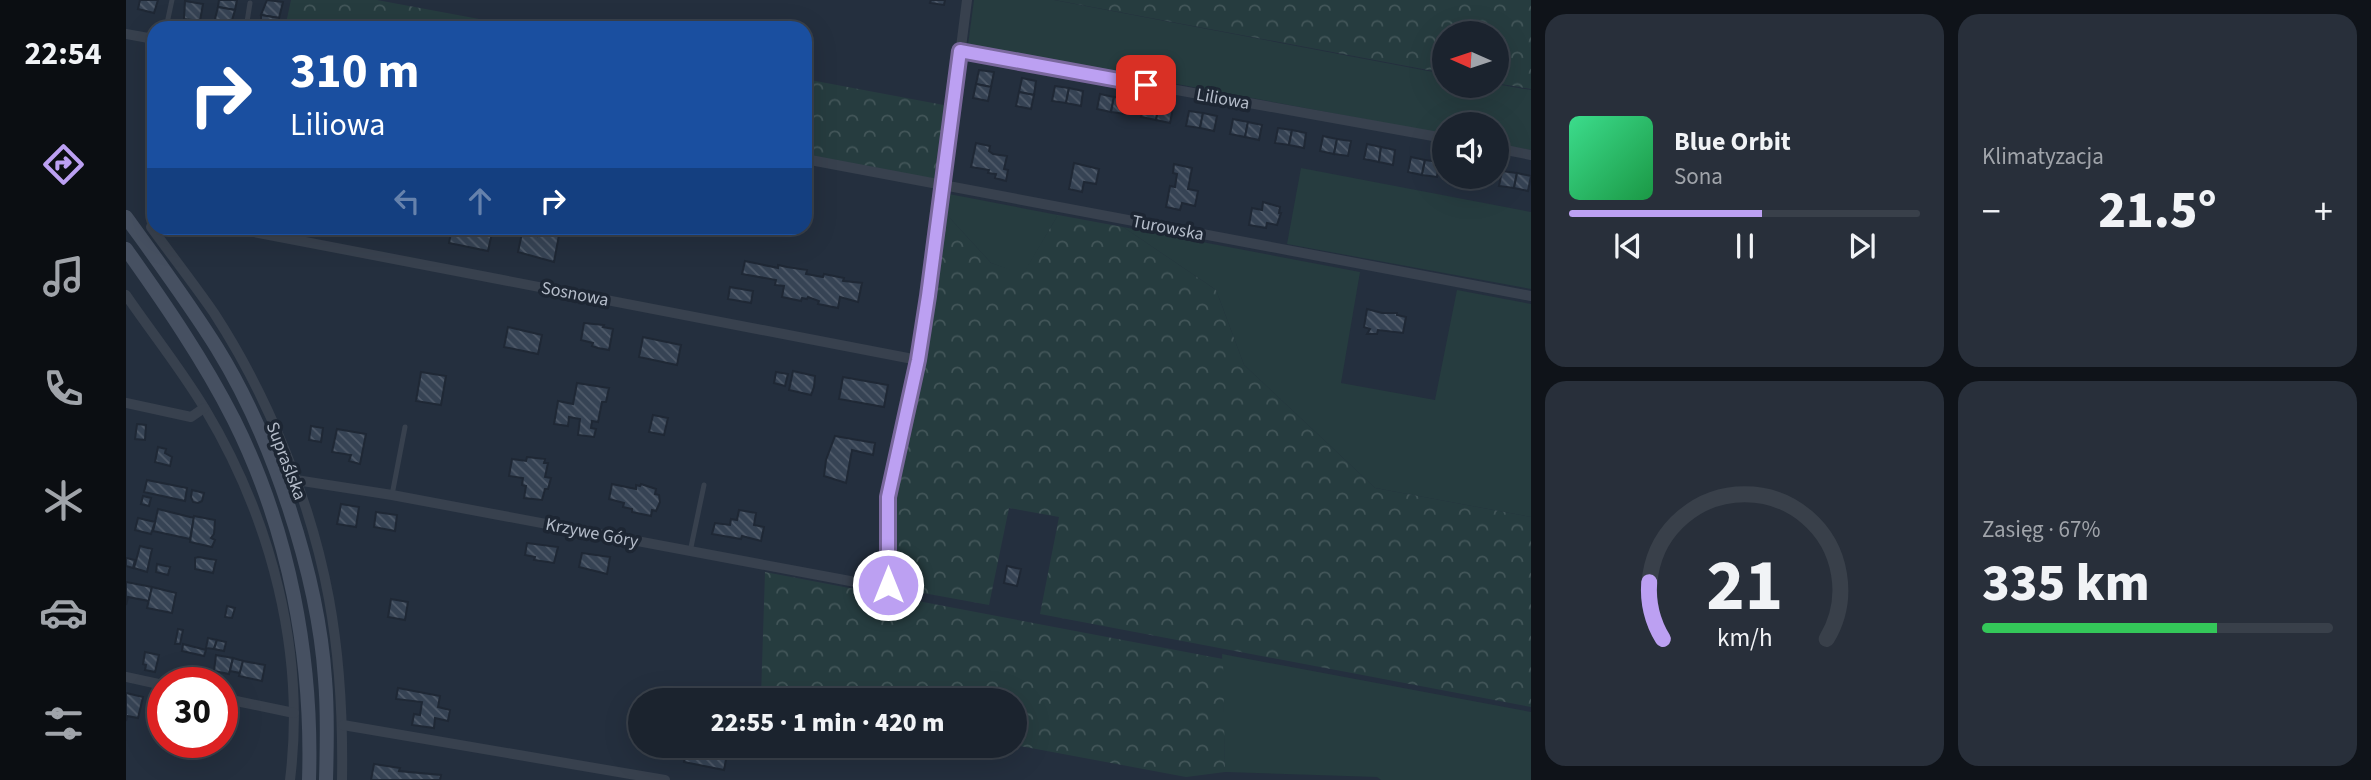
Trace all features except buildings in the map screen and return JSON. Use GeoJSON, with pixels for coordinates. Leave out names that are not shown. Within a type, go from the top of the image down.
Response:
{"type":"FeatureCollection","features":[{"type":"Feature","properties":{"kind":"main road"},"geometry":{"type":"LineString","coordinates":[[126,216],[218,349],[252,413],[276,474],[313,596],[325,677],[326,780]]}},
{"type":"Feature","properties":{"kind":"main road"},"geometry":{"type":"LineString","coordinates":[[126,249],[201,360],[234,421],[259,480],[288,574],[303,651],[310,731],[309,780]]}},
{"type":"Feature","properties":{"kind":"street"},"geometry":{"type":"LineString","coordinates":[[918,360],[967,0]]}},
{"type":"Feature","properties":{"kind":"street"},"geometry":{"type":"LineString","coordinates":[[126,34],[147,38]]}},
{"type":"Feature","properties":{"kind":"street","name":"Liliowa"},"geometry":{"type":"LineString","coordinates":[[960,51],[1432,136]]}},
{"type":"Feature","properties":{"kind":"street"},"geometry":{"type":"LineString","coordinates":[[1509,151],[1531,155]]}},
{"type":"Feature","properties":{"kind":"street","name":"Turowska"},"geometry":{"type":"LineString","coordinates":[[812,160],[1531,296]]}},
{"type":"Feature","properties":{"kind":"street","name":"Supraślska"},"geometry":{"type":"LineString","coordinates":[[158,235],[214,314],[250,377],[282,441],[296,480],[329,598],[343,724],[342,780]]}},
{"type":"Feature","properties":{"kind":"street","name":"Sosnowa"},"geometry":{"type":"LineString","coordinates":[[269,235],[918,360]]}},
{"type":"Feature","properties":{"kind":"street"},"geometry":{"type":"LineString","coordinates":[[126,295],[204,408],[247,489],[262,528],[286,626],[293,674],[294,713],[290,780]]}},
{"type":"Feature","properties":{"kind":"street"},"geometry":{"type":"LineString","coordinates":[[126,317],[136,309]]}},
{"type":"Feature","properties":{"kind":"street","name":"Krzywe Góry"},"geometry":{"type":"LineString","coordinates":[[296,480],[392,495],[866,584],[888,585],[888,497],[918,360]]}},
{"type":"Feature","properties":{"kind":"street"},"geometry":{"type":"LineString","coordinates":[[126,403],[191,417],[204,408]]}},
{"type":"Feature","properties":{"kind":"street"},"geometry":{"type":"LineString","coordinates":[[126,677],[147,682]]}},
{"type":"Feature","properties":{"kind":"street"},"geometry":{"type":"LineString","coordinates":[[238,701],[294,713]]}},
{"type":"Feature","properties":{"kind":"street"},"geometry":{"type":"LineString","coordinates":[[343,724],[665,780]]}},
{"type":"Feature","properties":{"kind":"lane"},"geometry":{"type":"LineString","coordinates":[[168,21],[172,0]]}},
{"type":"Feature","properties":{"kind":"lane"},"geometry":{"type":"LineString","coordinates":[[247,21],[250,3]]}},
{"type":"Feature","properties":{"kind":"lane"},"geometry":{"type":"LineString","coordinates":[[392,495],[405,428]]}},
{"type":"Feature","properties":{"kind":"lane"},"geometry":{"type":"LineString","coordinates":[[690,552],[704,485]]}},
{"type":"Feature","properties":{"kind":"green space"},"geometry":{"type":"Polygon","coordinates":[[[291,0],[377,0],[490,21],[286,21],[291,0]]]}},
{"type":"Feature","properties":{"kind":"green space"},"geometry":{"type":"Polygon","coordinates":[[[974,0],[1054,0],[1432,72],[1432,98],[1509,98],[1509,86],[1531,90],[1531,150],[1509,146],[1509,112],[1432,112],[1432,132],[968,45],[974,0]]]}},
{"type":"Feature","properties":{"kind":"green space"},"geometry":{"type":"Polygon","coordinates":[[[1055,0],[1531,0],[1531,89],[1509,85],[1509,21],[1432,21],[1432,71],[1055,0]]]}},
{"type":"Feature","properties":{"kind":"green space"},"geometry":{"type":"Polygon","coordinates":[[[812,80],[949,106],[940,181],[812,157],[812,80]]]}},
{"type":"Feature","properties":{"kind":"green space"},"geometry":{"type":"Polygon","coordinates":[[[1301,168],[1531,212],[1531,289],[1287,244],[1301,168]]]}},
{"type":"Feature","properties":{"kind":"green space"},"geometry":{"type":"Polygon","coordinates":[[[949,194],[1058,215],[1023,275],[991,263],[946,214],[949,194]]]}},
{"type":"Feature","properties":{"kind":"green space"},"geometry":{"type":"Polygon","coordinates":[[[946,214],[991,263],[1023,274],[1058,215],[1123,227],[1216,290],[1244,365],[1375,488],[1531,517],[1531,707],[1040,614],[1059,517],[1009,508],[989,605],[912,591],[894,578],[893,507],[925,345],[946,214]]]}},
{"type":"Feature","properties":{"kind":"green space"},"geometry":{"type":"Polygon","coordinates":[[[1123,227],[1360,272],[1341,383],[1435,400],[1457,290],[1531,304],[1531,517],[1375,488],[1244,365],[1216,290],[1123,227]]]}},
{"type":"Feature","properties":{"kind":"green space"},"geometry":{"type":"Polygon","coordinates":[[[765,572],[1223,659],[1225,772],[1186,777],[1027,747],[1027,688],[761,688],[765,572]]]}},
{"type":"Feature","properties":{"kind":"green space"},"geometry":{"type":"Polygon","coordinates":[[[1222,654],[1531,712],[1531,780],[1381,780],[1377,777],[1225,772],[1222,654]]]}},
{"type":"Feature","properties":{"kind":"route"},"geometry":{"type":"LineString","coordinates":[[888,585],[888,497],[918,360],[938,230],[960,51],[1146,85]]}}]}
